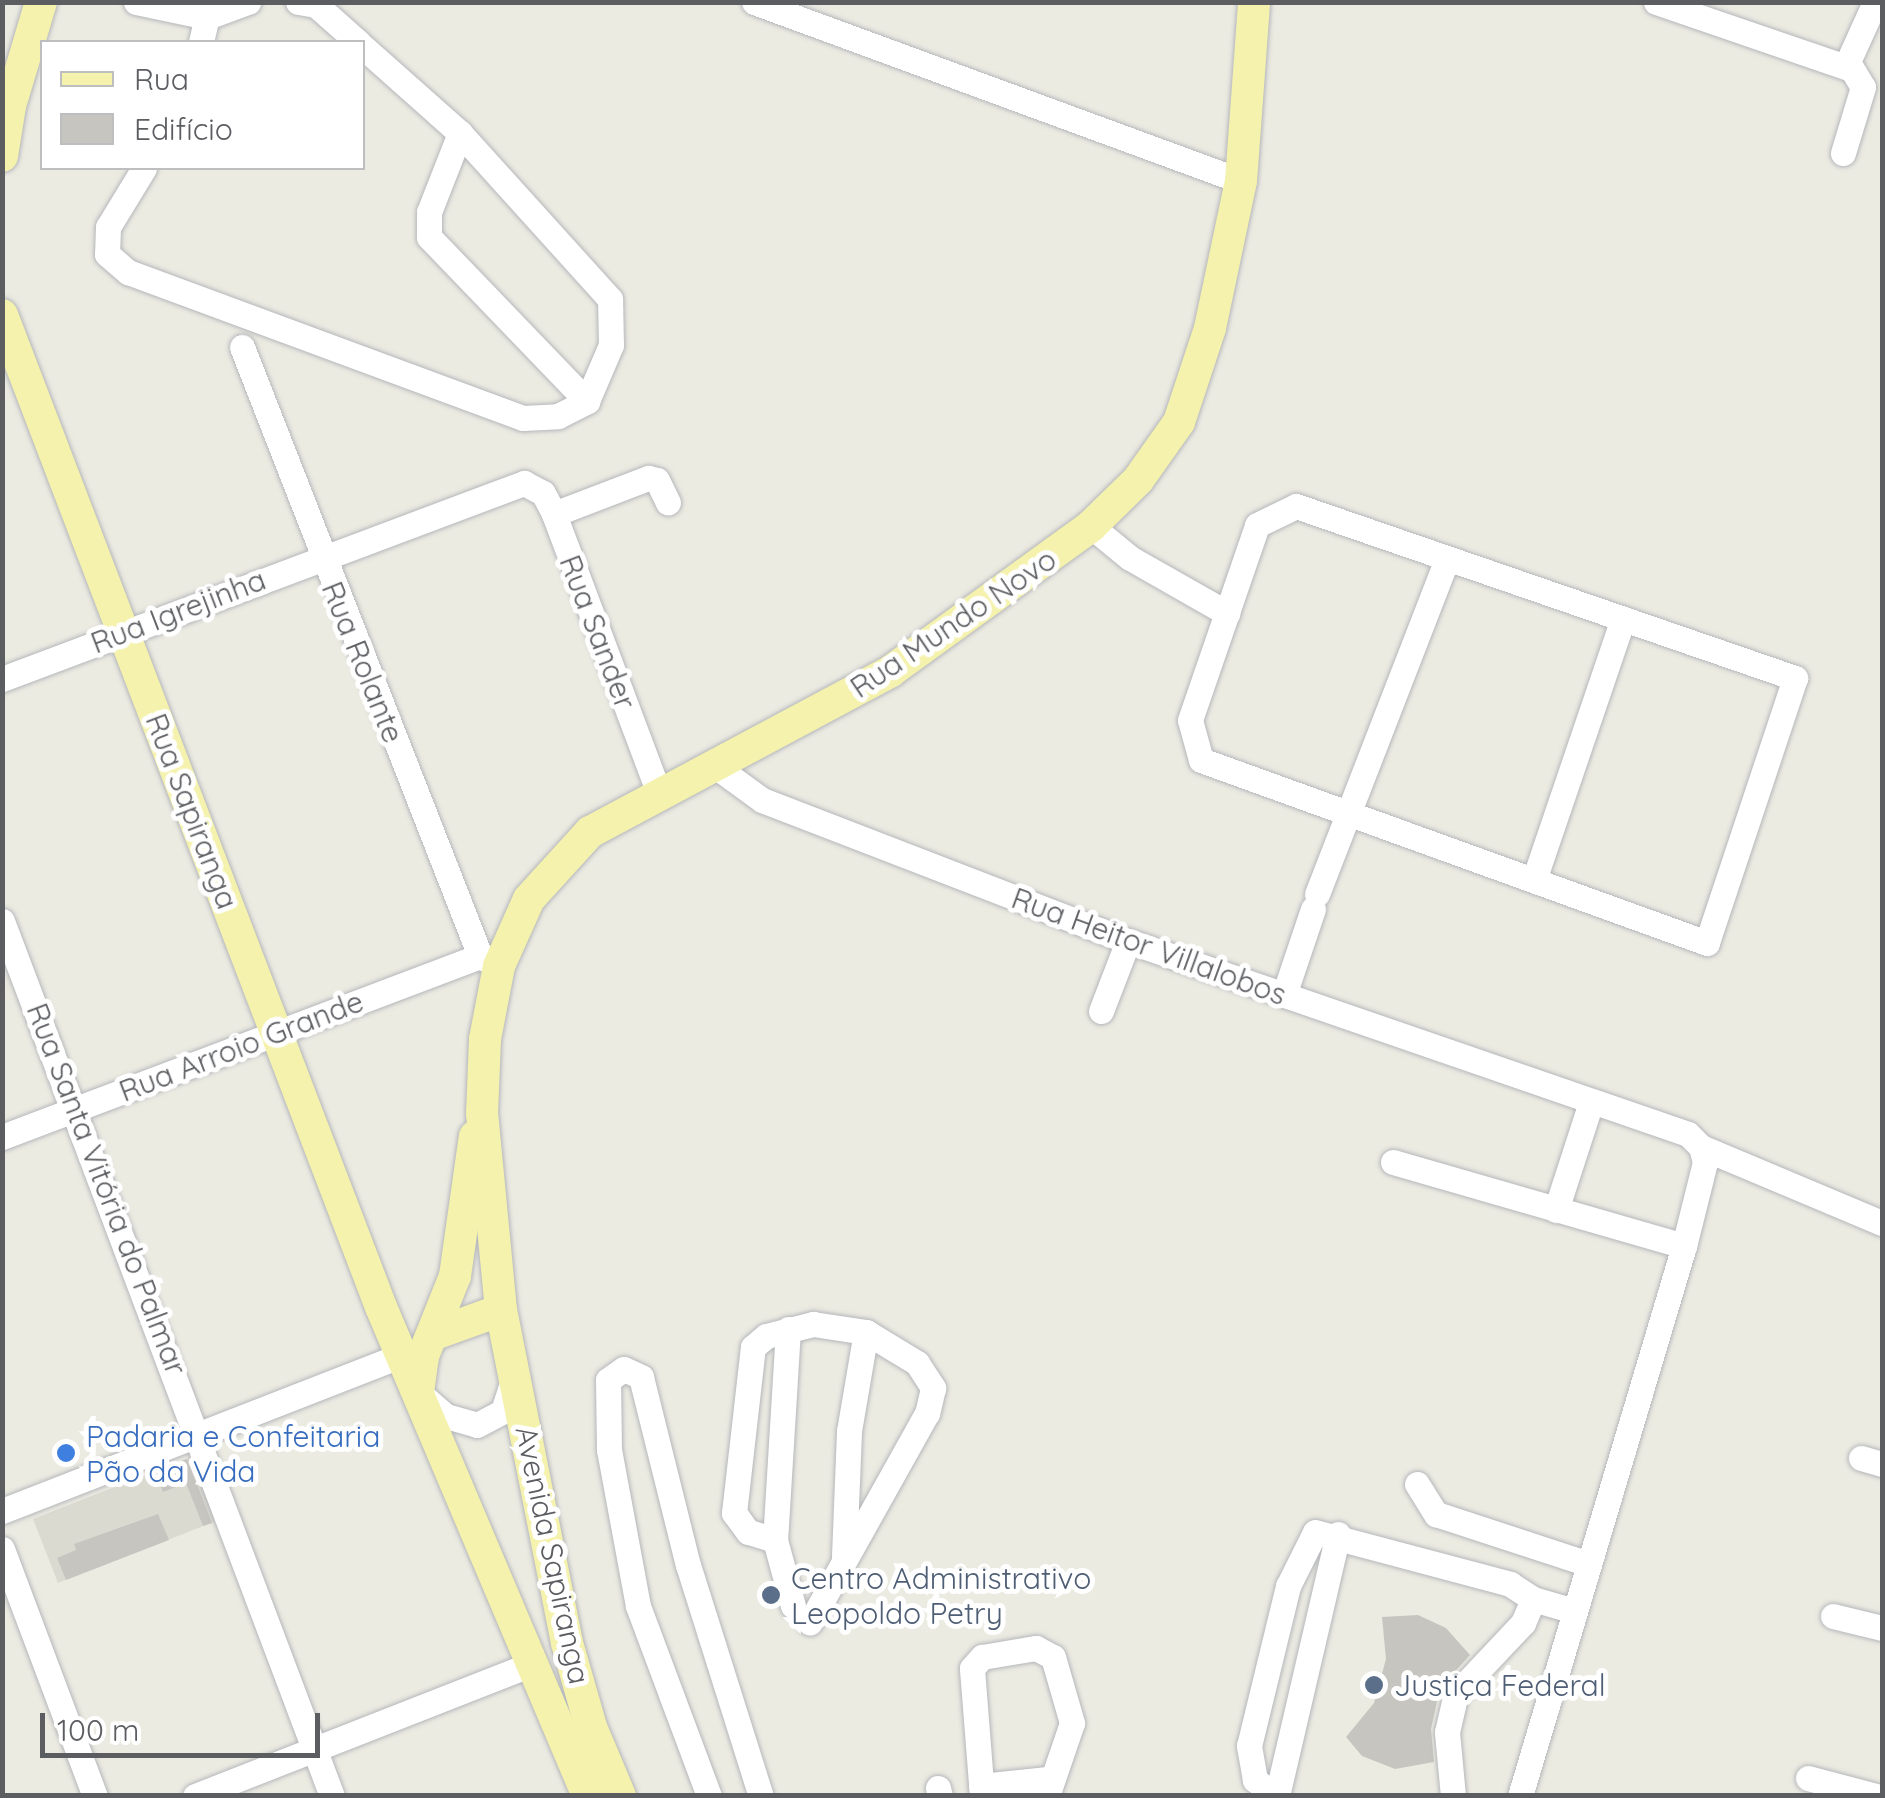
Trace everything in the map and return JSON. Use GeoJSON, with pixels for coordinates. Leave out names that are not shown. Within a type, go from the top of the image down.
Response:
{"type":"FeatureCollection","features":[{"type":"Feature","properties":{"kind":"main road"},"geometry":{"type":"LineString","coordinates":[[2,156],[10,106],[41,2]]}},
{"type":"Feature","properties":{"kind":"main road","name":"Rua Mundo Novo"},"geometry":{"type":"LineString","coordinates":[[501,1310],[482,1114],[489,961],[529,899],[568,850],[658,794],[718,768],[890,671],[1091,526],[1138,480],[1179,422],[1210,328],[1242,182],[1254,2]]}},
{"type":"Feature","properties":{"kind":"main road","name":"Rua Sapiranga"},"geometry":{"type":"LineString","coordinates":[[2,314],[381,1307],[418,1392]]}},
{"type":"Feature","properties":{"kind":"main road","name":"Rua Mundo Novo"},"geometry":{"type":"LineString","coordinates":[[432,1335],[451,1292],[469,1156],[482,1114]]}},
{"type":"Feature","properties":{"kind":"main road"},"geometry":{"type":"LineString","coordinates":[[381,1307],[404,1326],[432,1335],[501,1310]]}},
{"type":"Feature","properties":{"kind":"main road","name":"Avenida Sapiranga"},"geometry":{"type":"LineString","coordinates":[[501,1310],[515,1364],[567,1642],[591,1728],[620,1796]]}},
{"type":"Feature","properties":{"kind":"main road"},"geometry":{"type":"LineString","coordinates":[[418,1392],[432,1335]]}},
{"type":"Feature","properties":{"kind":"main road","name":"Avenida Sapiranga"},"geometry":{"type":"LineString","coordinates":[[418,1392],[588,1796]]}},
{"type":"Feature","properties":{"kind":"street"},"geometry":{"type":"LineString","coordinates":[[136,2],[204,30],[248,2]]}},
{"type":"Feature","properties":{"kind":"street"},"geometry":{"type":"LineString","coordinates":[[298,2],[316,5],[355,40]]}},
{"type":"Feature","properties":{"kind":"street"},"geometry":{"type":"LineString","coordinates":[[754,2],[1242,182]]}},
{"type":"Feature","properties":{"kind":"street"},"geometry":{"type":"LineString","coordinates":[[1656,2],[1711,13],[1846,66],[1863,86],[1842,153]]}},
{"type":"Feature","properties":{"kind":"street"},"geometry":{"type":"LineString","coordinates":[[1846,66],[1875,2]]}},
{"type":"Feature","properties":{"kind":"street"},"geometry":{"type":"LineString","coordinates":[[143,170],[108,227],[107,254],[115,266],[523,418],[558,416],[587,401],[611,345],[610,299],[460,133],[365,49]]}},
{"type":"Feature","properties":{"kind":"street"},"geometry":{"type":"LineString","coordinates":[[460,133],[429,212],[428,237],[587,401]]}},
{"type":"Feature","properties":{"kind":"street","name":"Rua Rolante"},"geometry":{"type":"LineString","coordinates":[[242,347],[320,555],[489,961]]}},
{"type":"Feature","properties":{"kind":"street"},"geometry":{"type":"LineString","coordinates":[[554,514],[648,478],[658,480],[668,503]]}},
{"type":"Feature","properties":{"kind":"street","name":"Rua Igrejinha"},"geometry":{"type":"LineString","coordinates":[[2,679],[320,555],[524,483]]}},
{"type":"Feature","properties":{"kind":"street","name":"Rua Sander"},"geometry":{"type":"LineString","coordinates":[[524,483],[543,492],[554,514],[658,794]]}},
{"type":"Feature","properties":{"kind":"street"},"geometry":{"type":"LineString","coordinates":[[1296,506],[1447,558],[1795,678],[1707,942],[1201,760],[1190,720],[1257,526],[1296,506]]}},
{"type":"Feature","properties":{"kind":"street"},"geometry":{"type":"LineString","coordinates":[[1091,526],[1130,558],[1227,613]]}},
{"type":"Feature","properties":{"kind":"street"},"geometry":{"type":"LineString","coordinates":[[1284,994],[1315,902],[1354,812],[1447,558]]}},
{"type":"Feature","properties":{"kind":"street"},"geometry":{"type":"LineString","coordinates":[[1534,880],[1622,619]]}},
{"type":"Feature","properties":{"kind":"street","name":"Rua Heitor Villalobos"},"geometry":{"type":"LineString","coordinates":[[718,768],[762,800],[1128,941],[1688,1134],[1702,1147],[1882,1223]]}},
{"type":"Feature","properties":{"kind":"street","name":"Rua Santa Vitória do Palmar"},"geometry":{"type":"LineString","coordinates":[[2,921],[202,1437],[332,1796]]}},
{"type":"Feature","properties":{"kind":"street"},"geometry":{"type":"LineString","coordinates":[[1101,1012],[1128,941]]}},
{"type":"Feature","properties":{"kind":"street","name":"Rua Arroio Grande"},"geometry":{"type":"LineString","coordinates":[[2,1138],[278,1029],[489,961]]}},
{"type":"Feature","properties":{"kind":"street"},"geometry":{"type":"LineString","coordinates":[[1556,1210],[1591,1102]]}},
{"type":"Feature","properties":{"kind":"street"},"geometry":{"type":"LineString","coordinates":[[1520,1796],[1684,1246],[1705,1162],[1702,1147]]}},
{"type":"Feature","properties":{"kind":"street"},"geometry":{"type":"LineString","coordinates":[[1393,1162],[1684,1246]]}},
{"type":"Feature","properties":{"kind":"street"},"geometry":{"type":"LineString","coordinates":[[775,1540],[748,1532],[734,1513],[732,1490],[753,1347],[788,1329],[835,1323],[866,1332],[918,1363],[933,1388],[927,1413],[844,1561],[802,1614],[775,1540],[788,1329]]}},
{"type":"Feature","properties":{"kind":"street"},"geometry":{"type":"LineString","coordinates":[[844,1561],[849,1431],[866,1332]]}},
{"type":"Feature","properties":{"kind":"street"},"geometry":{"type":"LineString","coordinates":[[2,1511],[202,1437],[402,1355]]}},
{"type":"Feature","properties":{"kind":"street"},"geometry":{"type":"LineString","coordinates":[[418,1392],[446,1416],[486,1424],[503,1411],[515,1364]]}},
{"type":"Feature","properties":{"kind":"street"},"geometry":{"type":"LineString","coordinates":[[709,1796],[638,1606],[609,1450],[608,1380],[614,1372],[641,1378],[670,1494],[760,1796]]}},
{"type":"Feature","properties":{"kind":"street"},"geometry":{"type":"LineString","coordinates":[[1417,1484],[1436,1514],[1589,1564]]}},
{"type":"Feature","properties":{"kind":"street"},"geometry":{"type":"LineString","coordinates":[[1338,1534],[1276,1796],[1260,1789],[1250,1771],[1253,1728],[1298,1558],[1315,1532],[1338,1534],[1510,1584],[1534,1600],[1574,1611]]}},
{"type":"Feature","properties":{"kind":"street"},"geometry":{"type":"LineString","coordinates":[[2,1550],[95,1796]]}},
{"type":"Feature","properties":{"kind":"street"},"geometry":{"type":"LineString","coordinates":[[1453,1796],[1447,1732],[1458,1689],[1523,1623],[1534,1600]]}},
{"type":"Feature","properties":{"kind":"street"},"geometry":{"type":"LineString","coordinates":[[1833,1616],[1882,1628]]}},
{"type":"Feature","properties":{"kind":"street"},"geometry":{"type":"LineString","coordinates":[[1036,1648],[1053,1658],[1072,1724],[1048,1787],[982,1791],[972,1668],[982,1657],[1036,1648]]}},
{"type":"Feature","properties":{"kind":"street"},"geometry":{"type":"LineString","coordinates":[[203,1794],[531,1664]]}},
{"type":"Feature","properties":{"kind":"street"},"geometry":{"type":"LineString","coordinates":[[1808,1778],[1876,1796]]}},
{"type":"Feature","properties":{"kind":"shaded area"},"geometry":{"type":"Polygon","coordinates":[[[204,1452],[229,1516],[58,1583],[33,1519],[204,1452]]]}},
{"type":"Feature","properties":{"kind":"building"},"geometry":{"type":"Polygon","coordinates":[[[187,1459],[212,1523],[203,1526],[186,1483],[163,1492],[155,1471],[187,1459]]]}},
{"type":"Feature","properties":{"kind":"building"},"geometry":{"type":"Polygon","coordinates":[[[158,1514],[169,1540],[66,1580],[57,1558],[76,1550],[74,1544],[158,1514]]]}},
{"type":"Feature","properties":{"kind":"building"},"geometry":{"type":"Polygon","coordinates":[[[1418,1615],[1446,1628],[1470,1655],[1440,1688],[1431,1729],[1434,1762],[1395,1769],[1362,1756],[1346,1737],[1374,1703],[1386,1659],[1382,1617],[1418,1615]]]}},
{"type":"Feature","properties":{"kind":"place","name":"Padaria e Confeitaria Pão da Vida"},"geometry":{"type":"Point","coordinates":[66,1453]}},
{"type":"Feature","properties":{"kind":"place","name":"Centro Administrativo Leopoldo Petry"},"geometry":{"type":"Point","coordinates":[771,1595]}},
{"type":"Feature","properties":{"kind":"place","name":"Justiça Federal"},"geometry":{"type":"Point","coordinates":[1374,1685]}}]}
